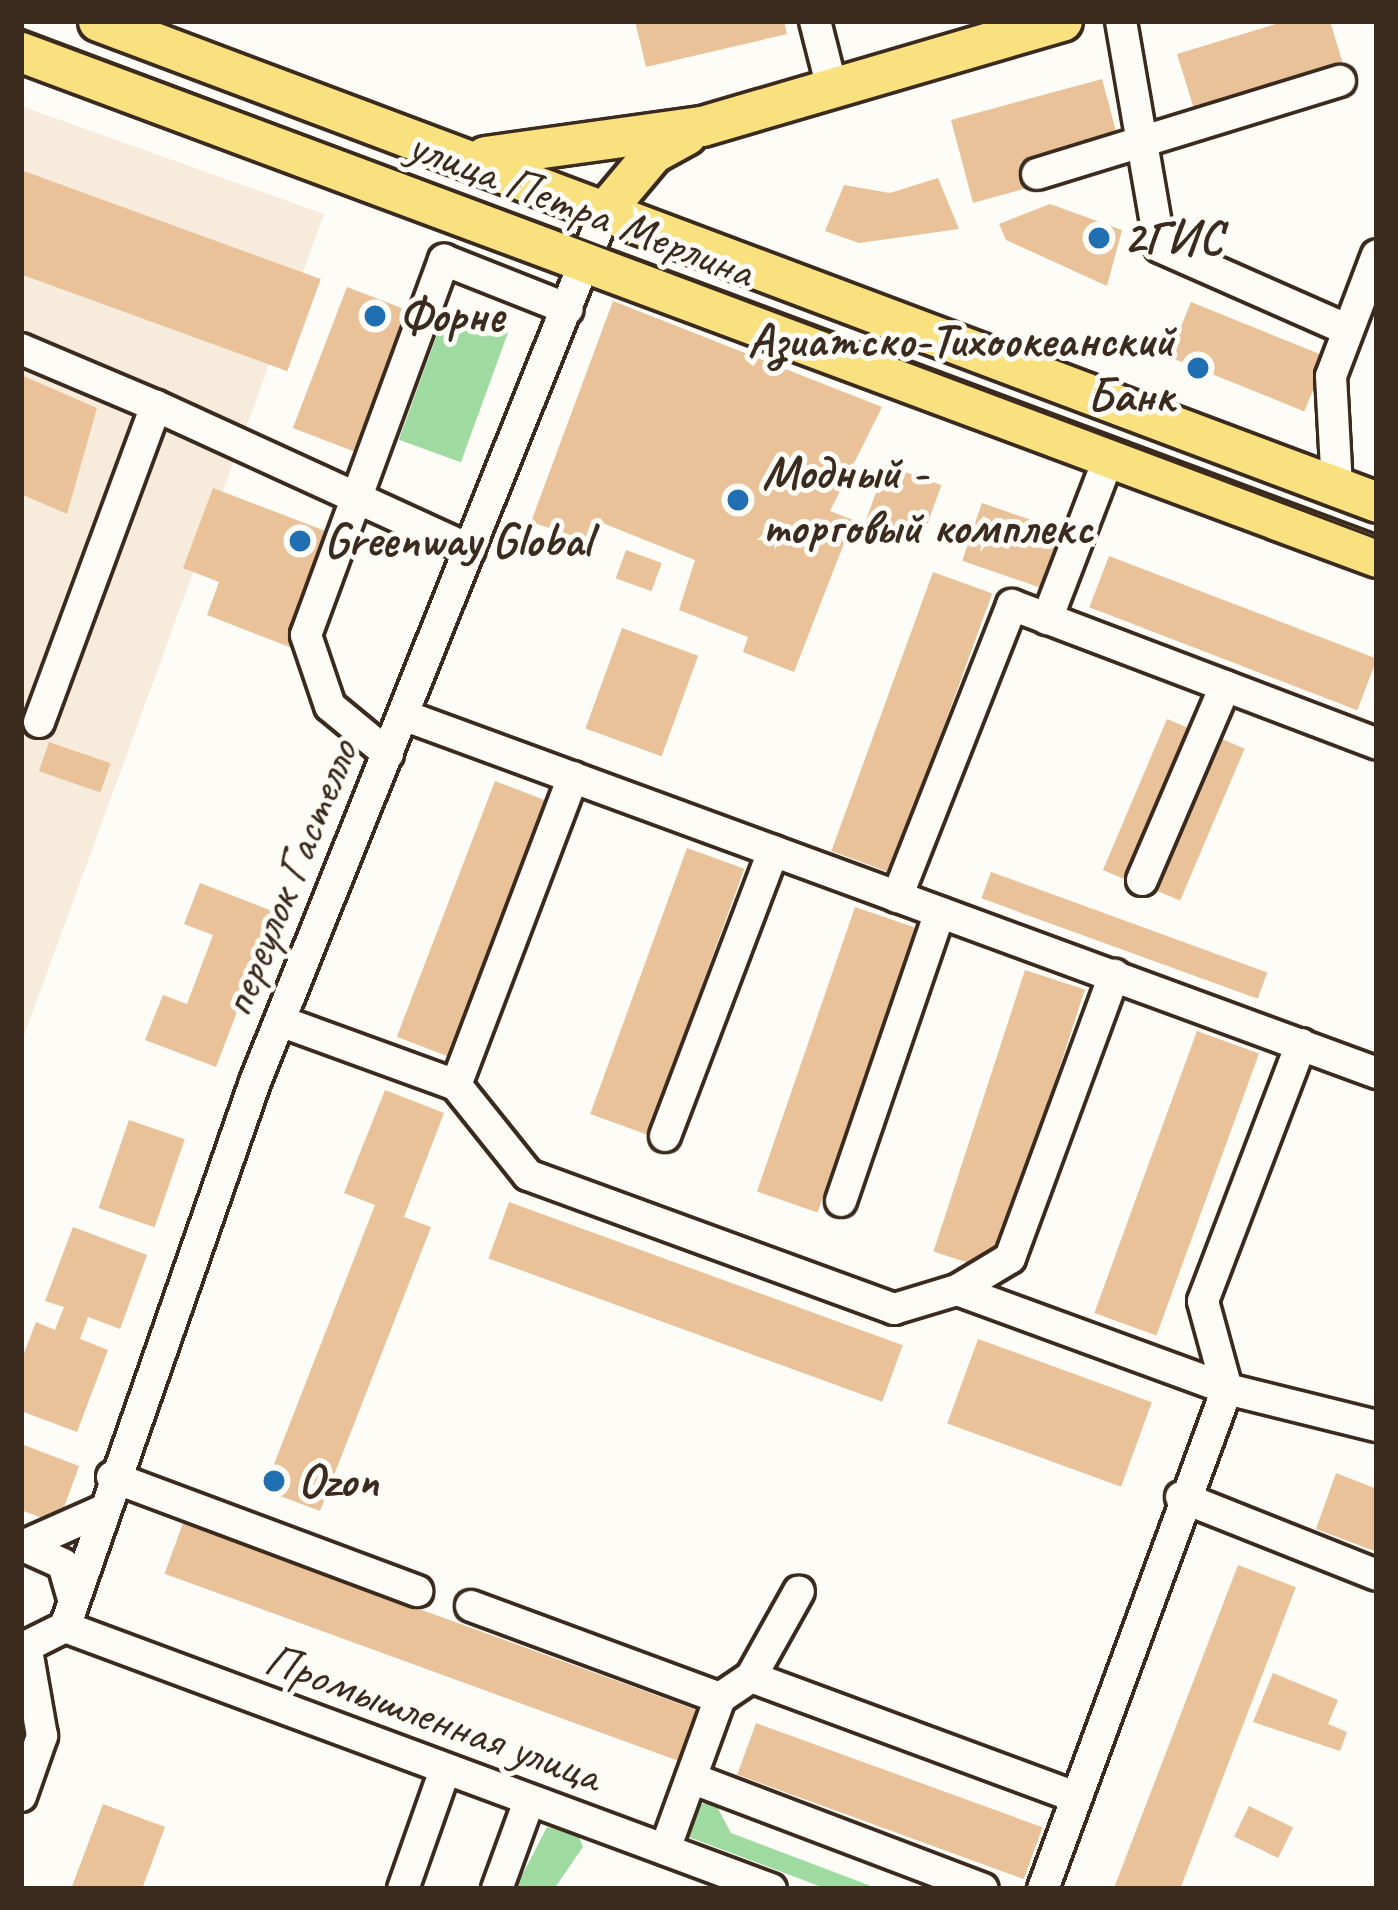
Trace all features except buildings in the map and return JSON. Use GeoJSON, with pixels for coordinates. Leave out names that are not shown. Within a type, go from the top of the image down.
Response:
{"type":"FeatureCollection","features":[{"type":"Feature","properties":{"kind":"main road","name":"улица Петра Мерлина"},"geometry":{"type":"LineString","coordinates":[[98,21],[1377,502]]}},
{"type":"Feature","properties":{"kind":"main road"},"geometry":{"type":"LineString","coordinates":[[464,157],[702,126],[1062,21]]}},
{"type":"Feature","properties":{"kind":"main road","name":"улица Петра Мерлина"},"geometry":{"type":"LineString","coordinates":[[21,52],[1377,557]]}},
{"type":"Feature","properties":{"kind":"main road"},"geometry":{"type":"LineString","coordinates":[[606,209],[653,153],[702,126]]}},
{"type":"Feature","properties":{"kind":"street"},"geometry":{"type":"LineString","coordinates":[[815,21],[832,88]]}},
{"type":"Feature","properties":{"kind":"street"},"geometry":{"type":"LineString","coordinates":[[1121,21],[1148,136],[1154,234],[1168,255],[1344,328]]}},
{"type":"Feature","properties":{"kind":"street"},"geometry":{"type":"LineString","coordinates":[[1037,173],[1340,81]]}},
{"type":"Feature","properties":{"kind":"street","name":"переулок Гастелло"},"geometry":{"type":"LineString","coordinates":[[70,1616],[99,1512],[280,1021],[606,209]]}},
{"type":"Feature","properties":{"kind":"street"},"geometry":{"type":"LineString","coordinates":[[1337,487],[1328,403],[1344,328],[1377,255]]}},
{"type":"Feature","properties":{"kind":"street"},"geometry":{"type":"LineString","coordinates":[[388,754],[330,706],[306,635],[360,500],[444,260],[568,309]]}},
{"type":"Feature","properties":{"kind":"street"},"geometry":{"type":"LineString","coordinates":[[21,349],[470,550]]}},
{"type":"Feature","properties":{"kind":"street"},"geometry":{"type":"LineString","coordinates":[[39,722],[156,406]]}},
{"type":"Feature","properties":{"kind":"street"},"geometry":{"type":"LineString","coordinates":[[1047,619],[1108,460]]}},
{"type":"Feature","properties":{"kind":"street"},"geometry":{"type":"LineString","coordinates":[[897,896],[1001,616],[1012,605],[1377,744]]}},
{"type":"Feature","properties":{"kind":"street"},"geometry":{"type":"LineString","coordinates":[[1142,880],[1225,686]]}},
{"type":"Feature","properties":{"kind":"street"},"geometry":{"type":"LineString","coordinates":[[404,715],[1377,1073]]}},
{"type":"Feature","properties":{"kind":"street"},"geometry":{"type":"LineString","coordinates":[[456,1085],[573,777]]}},
{"type":"Feature","properties":{"kind":"street"},"geometry":{"type":"LineString","coordinates":[[665,1136],[773,851]]}},
{"type":"Feature","properties":{"kind":"street"},"geometry":{"type":"LineString","coordinates":[[841,1201],[940,912]]}},
{"type":"Feature","properties":{"kind":"street"},"geometry":{"type":"LineString","coordinates":[[280,1021],[456,1085],[514,1160],[548,1185],[894,1309],[957,1290],[1010,1258],[1114,975]]}},
{"type":"Feature","properties":{"kind":"street"},"geometry":{"type":"LineString","coordinates":[[1043,1889],[1181,1497],[1227,1390],[1203,1301],[1301,1044]]}},
{"type":"Feature","properties":{"kind":"street"},"geometry":{"type":"LineString","coordinates":[[957,1290],[1227,1390],[1377,1426]]}},
{"type":"Feature","properties":{"kind":"street"},"geometry":{"type":"LineString","coordinates":[[112,1477],[418,1591]]}},
{"type":"Feature","properties":{"kind":"street"},"geometry":{"type":"LineString","coordinates":[[1181,1497],[1377,1575]]}},
{"type":"Feature","properties":{"kind":"street"},"geometry":{"type":"LineString","coordinates":[[24,1544],[99,1512]]}},
{"type":"Feature","properties":{"kind":"street"},"geometry":{"type":"LineString","coordinates":[[21,1796],[42,1736],[24,1650],[70,1616],[63,1564],[24,1544]]}},
{"type":"Feature","properties":{"kind":"street"},"geometry":{"type":"LineString","coordinates":[[665,1849],[720,1698],[752,1677],[799,1591]]}},
{"type":"Feature","properties":{"kind":"street"},"geometry":{"type":"LineString","coordinates":[[471,1606],[720,1698]]}},
{"type":"Feature","properties":{"kind":"street","name":"Промышленная улица"},"geometry":{"type":"LineString","coordinates":[[70,1616],[446,1770],[771,1889]]}},
{"type":"Feature","properties":{"kind":"street"},"geometry":{"type":"LineString","coordinates":[[752,1677],[1076,1797]]}},
{"type":"Feature","properties":{"kind":"street"},"geometry":{"type":"LineString","coordinates":[[403,1889],[446,1770]]}},
{"type":"Feature","properties":{"kind":"street"},"geometry":{"type":"LineString","coordinates":[[691,1778],[983,1889]]}},
{"type":"Feature","properties":{"kind":"street"},"geometry":{"type":"LineString","coordinates":[[497,1889],[529,1801]]}},
{"type":"Feature","properties":{"kind":"shaded area"},"geometry":{"type":"Polygon","coordinates":[[[21,106],[324,214],[21,1044],[21,106]]]}},
{"type":"Feature","properties":{"kind":"green space"},"geometry":{"type":"Polygon","coordinates":[[[446,310],[508,333],[461,462],[399,440],[446,310]]]}},
{"type":"Feature","properties":{"kind":"green space"},"geometry":{"type":"Polygon","coordinates":[[[715,1803],[731,1833],[879,1889],[827,1889],[686,1836],[699,1804],[715,1803]]]}},
{"type":"Feature","properties":{"kind":"green space"},"geometry":{"type":"Polygon","coordinates":[[[547,1827],[578,1834],[583,1847],[554,1889],[515,1889],[547,1827]]]}},
{"type":"Feature","properties":{"kind":"tram line"},"geometry":{"type":"LineString","coordinates":[[21,28],[1377,538]]}},
{"type":"Feature","properties":{"kind":"place","name":"2ГИС"},"geometry":{"type":"Point","coordinates":[1099,238]}},
{"type":"Feature","properties":{"kind":"place","name":"Форне"},"geometry":{"type":"Point","coordinates":[375,316]}},
{"type":"Feature","properties":{"kind":"place","name":"Азиатско-Тихоокеанский Банк"},"geometry":{"type":"Point","coordinates":[1198,368]}},
{"type":"Feature","properties":{"kind":"place","name":"Модный - торговый комплекс"},"geometry":{"type":"Point","coordinates":[738,500]}},
{"type":"Feature","properties":{"kind":"place","name":"Greenway Global"},"geometry":{"type":"Point","coordinates":[300,541]}},
{"type":"Feature","properties":{"kind":"place","name":"Ozon"},"geometry":{"type":"Point","coordinates":[274,1481]}}]}
